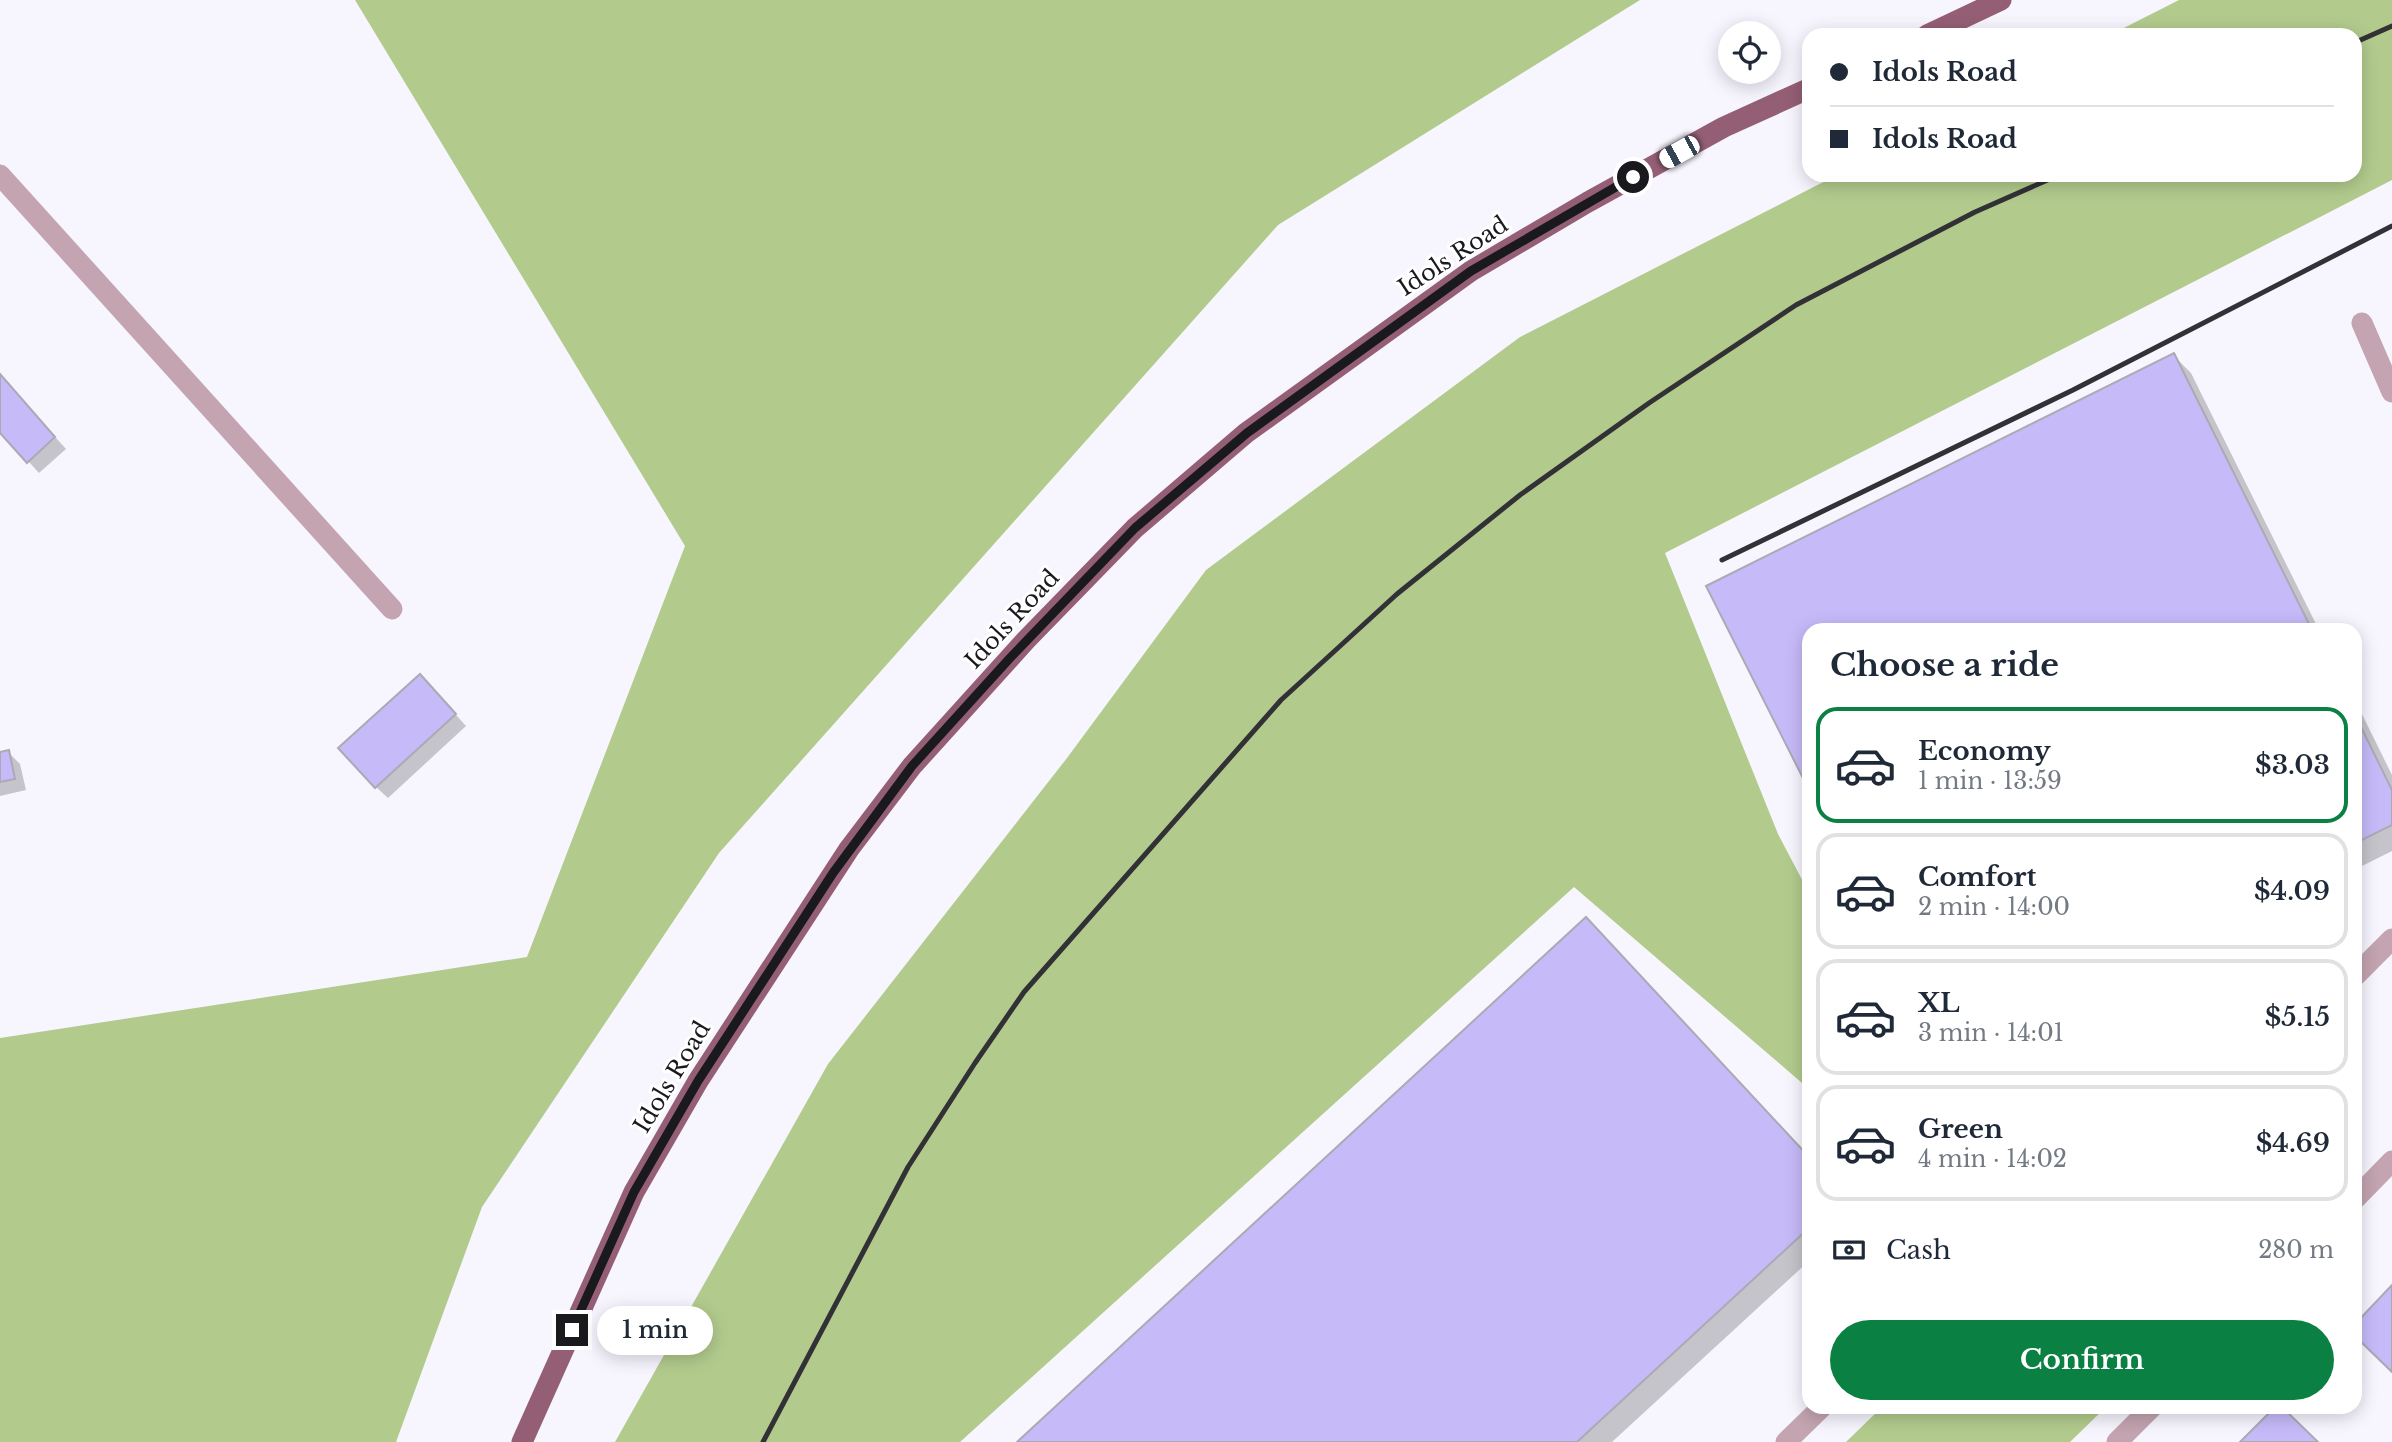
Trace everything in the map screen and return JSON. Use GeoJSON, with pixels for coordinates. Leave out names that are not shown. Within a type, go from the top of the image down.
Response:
{"type":"FeatureCollection","features":[{"type":"Feature","properties":{"kind":"main road"},"geometry":{"type":"LineString","coordinates":[[1942,28],[2001,0]]}},
{"type":"Feature","properties":{"kind":"main road","name":"Idols Road"},"geometry":{"type":"LineString","coordinates":[[522,1442],[634,1192],[698,1081],[849,849],[912,766],[1035,631],[1135,528],[1247,433],[1471,271],[1724,127],[1802,92]]}},
{"type":"Feature","properties":{"kind":"street"},"geometry":{"type":"LineString","coordinates":[[0,174],[391,609]]}},
{"type":"Feature","properties":{"kind":"street"},"geometry":{"type":"LineString","coordinates":[[2362,323],[2392,392]]}},
{"type":"Feature","properties":{"kind":"street"},"geometry":{"type":"LineString","coordinates":[[2362,969],[2392,939]]}},
{"type":"Feature","properties":{"kind":"street"},"geometry":{"type":"LineString","coordinates":[[2362,1192],[2392,1161]]}},
{"type":"Feature","properties":{"kind":"street"},"geometry":{"type":"LineString","coordinates":[[1786,1442],[1815,1414]]}},
{"type":"Feature","properties":{"kind":"street"},"geometry":{"type":"LineString","coordinates":[[2118,1442],[2145,1414]]}},
{"type":"Feature","properties":{"kind":"green space"},"geometry":{"type":"Polygon","coordinates":[[[355,0],[1640,0],[1278,225],[719,853],[482,1207],[396,1442],[0,1442],[0,1038],[527,957],[685,546],[355,0]]]}},
{"type":"Feature","properties":{"kind":"green space"},"geometry":{"type":"Polygon","coordinates":[[[2179,0],[2392,0],[2392,180],[1665,553],[1778,834],[1802,880],[1802,1083],[1574,887],[960,1442],[615,1442],[828,1064],[1067,758],[1206,570],[1520,337],[1823,182],[2362,182],[2362,28],[2124,28],[2179,0]]]}},
{"type":"Feature","properties":{"kind":"green space"},"geometry":{"type":"Polygon","coordinates":[[[1875,1414],[2099,1414],[2070,1442],[1846,1442],[1875,1414]]]}},
{"type":"Feature","properties":{"kind":"building"},"geometry":{"type":"Polygon","coordinates":[[[2174,353],[2309,623],[1802,623],[1802,776],[1706,586],[2174,353]]]}},
{"type":"Feature","properties":{"kind":"building"},"geometry":{"type":"Polygon","coordinates":[[[0,374],[55,437],[27,463],[0,433],[0,374]]]}},
{"type":"Feature","properties":{"kind":"building"},"geometry":{"type":"Polygon","coordinates":[[[420,674],[456,714],[375,788],[338,748],[420,674]]]}},
{"type":"Feature","properties":{"kind":"building"},"geometry":{"type":"Polygon","coordinates":[[[2362,729],[2392,790],[2392,825],[2362,840],[2362,729]]]}},
{"type":"Feature","properties":{"kind":"building"},"geometry":{"type":"Polygon","coordinates":[[[9,750],[15,779],[0,782],[0,752],[9,750]]]}},
{"type":"Feature","properties":{"kind":"building"},"geometry":{"type":"Polygon","coordinates":[[[1586,917],[1802,1149],[1802,1234],[1577,1442],[1017,1442],[1586,917]]]}},
{"type":"Feature","properties":{"kind":"building"},"geometry":{"type":"Polygon","coordinates":[[[2392,1285],[2392,1372],[2362,1343],[2362,1317],[2392,1285]]]}},
{"type":"Feature","properties":{"kind":"building"},"geometry":{"type":"Polygon","coordinates":[[[2268,1414],[2289,1414],[2318,1442],[2240,1442],[2268,1414]]]}},
{"type":"Feature","properties":{"kind":"railway"},"geometry":{"type":"LineString","coordinates":[[2362,39],[2392,26]]}},
{"type":"Feature","properties":{"kind":"railway"},"geometry":{"type":"LineString","coordinates":[[763,1442],[908,1167],[1024,992],[1281,700],[1397,594],[1520,495],[1649,403],[1796,305],[1975,212],[2043,182]]}},
{"type":"Feature","properties":{"kind":"railway"},"geometry":{"type":"LineString","coordinates":[[1722,560],[2073,390],[2392,226]]}},
{"type":"Feature","properties":{"kind":"route"},"geometry":{"type":"LineString","coordinates":[[572,1330],[634,1192],[698,1081],[833,873],[912,766],[1010,658],[1135,528],[1247,433],[1471,271],[1633,177]]}}]}
